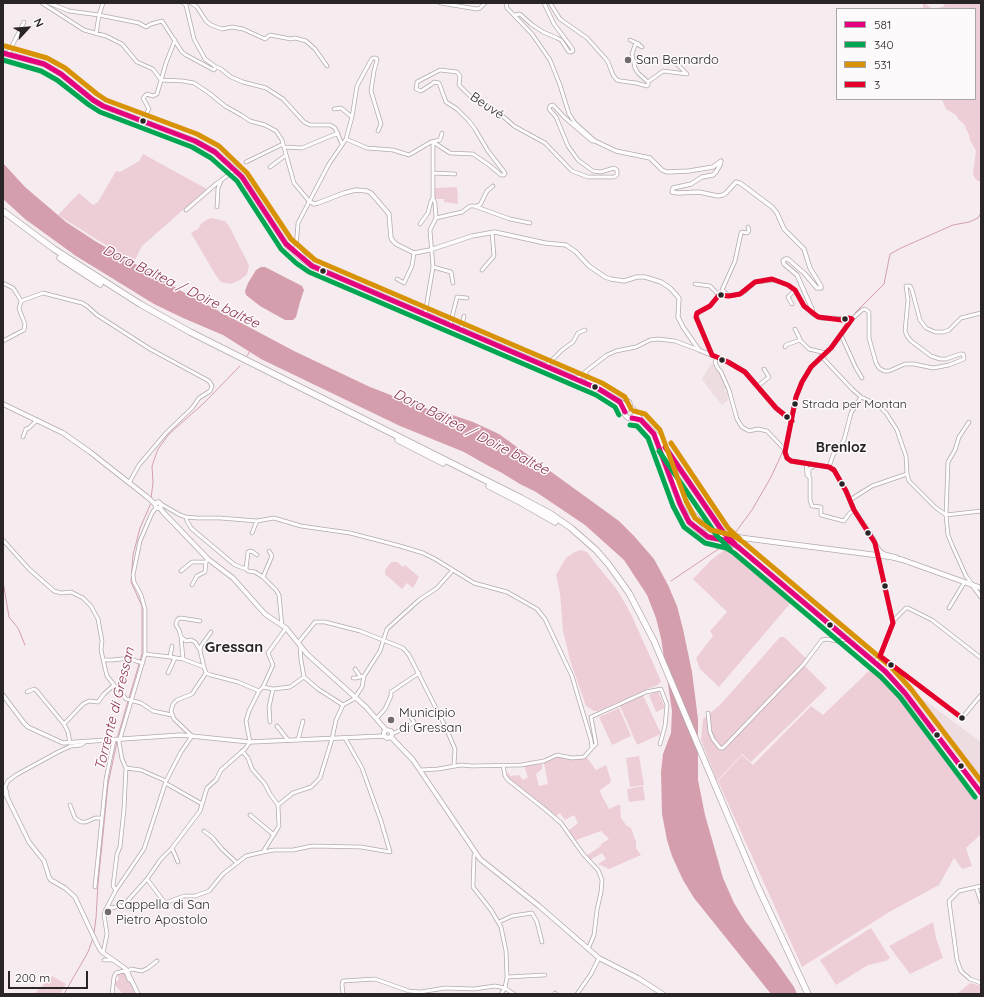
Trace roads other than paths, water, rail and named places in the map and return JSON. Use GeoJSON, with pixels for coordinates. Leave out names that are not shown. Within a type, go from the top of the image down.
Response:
{"type":"FeatureCollection","features":[{"type":"Feature","properties":{"kind":"highway"},"geometry":{"type":"LineString","coordinates":[[3,211],[73,262],[164,318],[550,514],[571,528],[596,550],[629,593],[654,641],[756,889],[804,994]]}},
{"type":"Feature","properties":{"kind":"highway"},"geometry":{"type":"LineString","coordinates":[[3,216],[79,271],[158,319],[520,502],[551,519],[595,552],[635,610],[758,886],[808,994]]}},
{"type":"Feature","properties":{"kind":"main road"},"geometry":{"type":"LineString","coordinates":[[5,54],[44,64],[62,74],[93,100],[104,106],[203,145],[215,152],[235,170],[248,185],[281,238],[304,261],[604,391],[630,408],[665,447],[723,532],[726,539],[738,547]]}},
{"type":"Feature","properties":{"kind":"main road"},"geometry":{"type":"LineString","coordinates":[[620,402],[626,416],[641,420]]}},
{"type":"Feature","properties":{"kind":"main road"},"geometry":{"type":"LineString","coordinates":[[3,404],[63,433],[90,452],[158,506],[207,560],[233,578],[265,614],[284,627],[299,645],[377,718],[386,730],[390,730],[392,735],[420,770],[480,858],[539,906],[599,958],[638,978],[663,994]]}},
{"type":"Feature","properties":{"kind":"main road"},"geometry":{"type":"LineString","coordinates":[[625,412],[630,408]]}},
{"type":"Feature","properties":{"kind":"main road"},"geometry":{"type":"LineString","coordinates":[[632,418],[635,415],[635,412]]}},
{"type":"Feature","properties":{"kind":"main road"},"geometry":{"type":"LineString","coordinates":[[653,433],[666,454],[685,502],[691,512],[705,527],[720,534],[743,538],[878,555],[904,560],[981,588]]}},
{"type":"Feature","properties":{"kind":"main road"},"geometry":{"type":"LineString","coordinates":[[653,433],[680,504],[689,522],[704,535],[714,539],[726,539],[732,542]]}},
{"type":"Feature","properties":{"kind":"main road"},"geometry":{"type":"LineString","coordinates":[[386,730],[384,732],[384,736],[387,738],[392,735]]}},
{"type":"Feature","properties":{"kind":"street"},"geometry":{"type":"LineString","coordinates":[[46,3],[69,11],[139,23],[146,27],[162,21],[186,56],[214,70],[216,67]]}},
{"type":"Feature","properties":{"kind":"street"},"geometry":{"type":"LineString","coordinates":[[46,3],[66,19],[84,30],[106,36],[122,44],[137,62],[153,69],[161,80],[188,82],[200,86],[225,106],[250,121],[271,128],[280,135],[294,183],[309,201],[314,204],[356,190],[367,191],[371,193],[389,214],[391,238],[393,241],[414,253],[472,236],[492,232],[500,232],[545,243],[566,245],[576,252],[589,266],[605,277],[624,281],[637,277],[645,277],[665,284],[679,298],[678,317],[699,350]]}},
{"type":"Feature","properties":{"kind":"street"},"geometry":{"type":"LineString","coordinates":[[96,34],[99,15],[103,3]]}},
{"type":"Feature","properties":{"kind":"street"},"geometry":{"type":"LineString","coordinates":[[183,3],[186,5],[194,38],[205,59],[231,77],[246,83],[266,88],[283,99],[304,122],[310,125],[330,125],[335,128],[342,144]]}},
{"type":"Feature","properties":{"kind":"street"},"geometry":{"type":"LineString","coordinates":[[191,3],[197,7],[206,21],[211,25],[222,29],[232,27],[243,29],[265,39],[270,35],[306,41],[315,49],[327,66]]}},
{"type":"Feature","properties":{"kind":"street"},"geometry":{"type":"LineString","coordinates":[[440,3],[477,9],[485,3]]}},
{"type":"Feature","properties":{"kind":"street"},"geometry":{"type":"LineString","coordinates":[[506,3],[507,8],[532,34],[550,60],[569,114],[575,123],[595,140],[616,151],[650,158],[662,170],[667,172],[713,167],[719,161],[721,162],[713,175],[702,177],[691,184],[673,188],[672,191],[674,193],[699,192],[718,196],[726,193],[736,182],[740,183],[772,207],[777,213],[784,229],[804,249],[810,268],[821,286],[821,288],[817,288],[788,258],[783,261],[784,264],[797,274],[813,314]]}},
{"type":"Feature","properties":{"kind":"street"},"geometry":{"type":"LineString","coordinates":[[515,15],[520,14],[530,24],[561,40],[569,52],[573,51],[554,24],[544,3]]}},
{"type":"Feature","properties":{"kind":"street"},"geometry":{"type":"LineString","coordinates":[[550,3],[560,19],[587,38],[605,58],[617,80],[646,86],[648,85],[648,82],[663,71],[687,74],[678,65],[669,60]]}},
{"type":"Feature","properties":{"kind":"street"},"geometry":{"type":"LineString","coordinates":[[66,19],[69,11]]}},
{"type":"Feature","properties":{"kind":"street"},"geometry":{"type":"LineString","coordinates":[[5,54],[24,22]]}},
{"type":"Feature","properties":{"kind":"street"},"geometry":{"type":"LineString","coordinates":[[142,121],[149,109],[144,98],[147,94],[156,96],[171,49],[176,40]]}},
{"type":"Feature","properties":{"kind":"street"},"geometry":{"type":"LineString","coordinates":[[630,40],[638,43],[642,47],[636,45],[632,54],[635,68],[638,73],[648,82]]}},
{"type":"Feature","properties":{"kind":"street"},"geometry":{"type":"LineString","coordinates":[[304,261],[304,257],[297,249],[296,242],[298,223],[329,164],[346,138],[352,117],[357,86],[373,58],[376,58],[377,60],[371,91],[381,124],[378,131]]}},
{"type":"Feature","properties":{"kind":"street","name":"Beuvé"},"geometry":{"type":"LineString","coordinates":[[433,142],[450,153],[473,154],[501,175],[505,174],[504,170],[484,145],[475,129],[460,111],[446,102],[438,83],[432,84],[421,91],[416,89],[416,84],[418,81],[443,70],[460,73],[459,85],[471,97],[505,118],[514,126],[545,143],[572,171],[588,177],[614,177],[617,175],[617,170],[614,168],[601,172],[593,171],[578,160],[568,146],[556,117],[549,109],[550,106],[553,105],[564,117],[592,141],[595,140]]}},
{"type":"Feature","properties":{"kind":"street"},"geometry":{"type":"LineString","coordinates":[[334,109],[341,108],[352,117]]}},
{"type":"Feature","properties":{"kind":"street"},"geometry":{"type":"LineString","coordinates":[[246,162],[283,145],[302,148],[338,133]]}},
{"type":"Feature","properties":{"kind":"street"},"geometry":{"type":"LineString","coordinates":[[346,138],[367,148],[393,150],[409,155],[433,142],[440,140],[442,133]]}},
{"type":"Feature","properties":{"kind":"street"},"geometry":{"type":"LineString","coordinates":[[425,314],[433,267],[430,230],[436,218],[435,203],[433,198],[433,142]]}},
{"type":"Feature","properties":{"kind":"street"},"geometry":{"type":"LineString","coordinates":[[270,167],[286,155]]}},
{"type":"Feature","properties":{"kind":"street"},"geometry":{"type":"LineString","coordinates":[[186,210],[235,170]]}},
{"type":"Feature","properties":{"kind":"street"},"geometry":{"type":"LineString","coordinates":[[433,173],[455,174]]}},
{"type":"Feature","properties":{"kind":"street"},"geometry":{"type":"LineString","coordinates":[[217,207],[218,188],[221,181]]}},
{"type":"Feature","properties":{"kind":"street"},"geometry":{"type":"LineString","coordinates":[[436,218],[462,212],[470,206],[480,205],[487,191],[493,186]]}},
{"type":"Feature","properties":{"kind":"street"},"geometry":{"type":"LineString","coordinates":[[420,224],[428,213],[430,201],[433,198]]}},
{"type":"Feature","properties":{"kind":"street"},"geometry":{"type":"LineString","coordinates":[[474,206],[510,219],[530,223]]}},
{"type":"Feature","properties":{"kind":"street"},"geometry":{"type":"LineString","coordinates":[[729,296],[722,290],[735,261],[741,233],[747,233],[749,231],[748,228]]}},
{"type":"Feature","properties":{"kind":"street"},"geometry":{"type":"LineString","coordinates":[[482,270],[494,256],[492,232]]}},
{"type":"Feature","properties":{"kind":"street"},"geometry":{"type":"LineString","coordinates":[[397,279],[404,283],[412,266],[414,253]]}},
{"type":"Feature","properties":{"kind":"street"},"geometry":{"type":"LineString","coordinates":[[442,270],[444,266]]}},
{"type":"Feature","properties":{"kind":"street"},"geometry":{"type":"LineString","coordinates":[[433,267],[451,272],[453,283]]}},
{"type":"Feature","properties":{"kind":"street"},"geometry":{"type":"LineString","coordinates":[[694,284],[710,286],[719,295],[729,296],[743,293],[755,282],[768,279],[775,280],[788,285],[795,290],[804,306],[813,314],[821,318],[852,319]]}},
{"type":"Feature","properties":{"kind":"street"},"geometry":{"type":"LineString","coordinates":[[3,283],[13,288],[21,301],[19,309],[25,324],[24,330],[3,341]]}},
{"type":"Feature","properties":{"kind":"street"},"geometry":{"type":"LineString","coordinates":[[904,560],[880,551],[854,510],[837,475],[829,467],[791,461],[785,455],[796,397],[802,382],[811,367],[841,335],[852,319],[865,309],[869,312],[869,338],[876,363],[879,368],[884,371],[889,371],[906,364],[933,368],[949,365],[964,359],[963,354],[946,359],[931,356],[911,341],[907,336],[905,331],[908,300],[906,286],[910,286],[912,290],[920,320],[926,328],[935,332],[944,332],[949,330],[962,318],[981,313]]}},
{"type":"Feature","properties":{"kind":"street"},"geometry":{"type":"LineString","coordinates":[[792,304],[788,297],[795,290]]}},
{"type":"Feature","properties":{"kind":"street"},"geometry":{"type":"LineString","coordinates":[[21,301],[43,293],[87,306],[97,315],[150,348],[209,381],[212,386],[210,391],[199,398],[192,408],[166,433],[139,464],[129,483]]}},
{"type":"Feature","properties":{"kind":"street"},"geometry":{"type":"LineString","coordinates":[[712,355],[696,314],[710,306],[719,295]]}},
{"type":"Feature","properties":{"kind":"street"},"geometry":{"type":"LineString","coordinates":[[450,325],[457,297],[467,298]]}},
{"type":"Feature","properties":{"kind":"street"},"geometry":{"type":"LineString","coordinates":[[461,330],[464,316]]}},
{"type":"Feature","properties":{"kind":"street"},"geometry":{"type":"LineString","coordinates":[[794,329],[800,340],[809,349],[825,352]]}},
{"type":"Feature","properties":{"kind":"street"},"geometry":{"type":"LineString","coordinates":[[546,366],[562,350],[573,342],[578,333],[585,330]]}},
{"type":"Feature","properties":{"kind":"street"},"geometry":{"type":"LineString","coordinates":[[841,335],[862,378]]}},
{"type":"Feature","properties":{"kind":"street"},"geometry":{"type":"LineString","coordinates":[[576,379],[586,373],[607,355],[616,351],[636,347],[650,340],[658,339],[675,341],[717,357],[745,372],[776,408],[791,420]]}},
{"type":"Feature","properties":{"kind":"street"},"geometry":{"type":"LineString","coordinates":[[785,347],[786,345],[800,340]]}},
{"type":"Feature","properties":{"kind":"street"},"geometry":{"type":"LineString","coordinates":[[821,356],[861,397],[882,408],[897,430],[906,456],[907,474],[910,481],[935,507],[946,515],[981,511]]}},
{"type":"Feature","properties":{"kind":"street"},"geometry":{"type":"LineString","coordinates":[[717,357],[715,362],[729,390],[737,419],[742,427],[749,431],[758,429],[765,430],[785,450]]}},
{"type":"Feature","properties":{"kind":"street"},"geometry":{"type":"LineString","coordinates":[[758,386],[769,377],[764,369]]}},
{"type":"Feature","properties":{"kind":"street"},"geometry":{"type":"LineString","coordinates":[[586,373],[588,380],[629,401],[631,404],[630,408]]}},
{"type":"Feature","properties":{"kind":"street"},"geometry":{"type":"LineString","coordinates":[[829,467],[833,455],[844,440],[851,413],[861,397]]}},
{"type":"Feature","properties":{"kind":"street"},"geometry":{"type":"LineString","coordinates":[[23,437],[26,429],[37,420]]}},
{"type":"Feature","properties":{"kind":"street"},"geometry":{"type":"LineString","coordinates":[[969,422],[959,437],[955,450],[948,462],[946,515],[948,535],[952,546],[966,576],[981,596]]}},
{"type":"Feature","properties":{"kind":"street"},"geometry":{"type":"LineString","coordinates":[[806,464],[806,475],[810,478]]}},
{"type":"Feature","properties":{"kind":"street"},"geometry":{"type":"LineString","coordinates":[[816,465],[809,469],[808,475],[810,478],[810,500],[812,506],[821,507],[821,515],[844,521],[854,510]]}},
{"type":"Feature","properties":{"kind":"street"},"geometry":{"type":"LineString","coordinates":[[850,500],[872,486],[907,474]]}},
{"type":"Feature","properties":{"kind":"street"},"geometry":{"type":"LineString","coordinates":[[116,890],[113,886],[117,854],[120,847],[126,768],[122,760],[119,742],[145,654],[146,609],[134,582],[133,575],[140,540],[152,513],[158,506],[186,517],[220,518],[257,522],[274,518],[301,526],[356,534],[423,553],[474,583],[507,592],[537,610],[545,619],[572,676],[592,740],[592,748]]}},
{"type":"Feature","properties":{"kind":"street"},"geometry":{"type":"LineString","coordinates":[[186,517],[191,528],[208,543],[235,565],[248,571],[255,572],[263,577],[279,595],[284,627],[268,653],[273,665],[263,687],[249,711],[246,721],[250,742]]}},
{"type":"Feature","properties":{"kind":"street"},"geometry":{"type":"LineString","coordinates":[[252,533],[257,522]]}},
{"type":"Feature","properties":{"kind":"street"},"geometry":{"type":"LineString","coordinates":[[3,540],[29,569],[54,591],[61,593],[71,592],[82,598],[91,606],[98,619],[102,641],[102,660],[107,676],[126,699],[140,703],[153,711],[172,715]]}},
{"type":"Feature","properties":{"kind":"street"},"geometry":{"type":"LineString","coordinates":[[732,542],[875,662],[896,683],[981,793]]}},
{"type":"Feature","properties":{"kind":"street"},"geometry":{"type":"LineString","coordinates":[[875,662],[880,656],[893,626],[876,546]]}},
{"type":"Feature","properties":{"kind":"street"},"geometry":{"type":"LineString","coordinates":[[246,569],[248,552],[254,552],[257,555]]}},
{"type":"Feature","properties":{"kind":"street"},"geometry":{"type":"LineString","coordinates":[[263,577],[272,556],[269,552]]}},
{"type":"Feature","properties":{"kind":"street"},"geometry":{"type":"LineString","coordinates":[[180,571],[192,562],[207,560],[205,572],[197,576],[192,585]]}},
{"type":"Feature","properties":{"kind":"street"},"geometry":{"type":"LineString","coordinates":[[278,805],[293,793],[311,787],[320,778],[336,720],[343,705],[355,697],[362,687],[364,676],[380,651],[388,629],[419,600],[437,588],[454,570]]}},
{"type":"Feature","properties":{"kind":"street"},"geometry":{"type":"LineString","coordinates":[[949,608],[964,582]]}},
{"type":"Feature","properties":{"kind":"street"},"geometry":{"type":"LineString","coordinates":[[893,621],[906,608],[908,608],[932,620],[981,658]]}},
{"type":"Feature","properties":{"kind":"street"},"geometry":{"type":"LineString","coordinates":[[183,659],[181,637],[176,625],[178,619],[182,618],[200,621]]}},
{"type":"Feature","properties":{"kind":"street"},"geometry":{"type":"LineString","coordinates":[[343,705],[304,678],[299,645],[315,622],[342,625],[403,648],[409,655],[419,673],[446,728],[454,749],[454,765]]}},
{"type":"Feature","properties":{"kind":"street"},"geometry":{"type":"LineString","coordinates":[[200,650],[201,646],[211,632]]}},
{"type":"Feature","properties":{"kind":"street"},"geometry":{"type":"LineString","coordinates":[[181,637],[186,641],[191,640],[195,642],[200,650],[206,673]]}},
{"type":"Feature","properties":{"kind":"street"},"geometry":{"type":"LineString","coordinates":[[708,713],[710,732],[713,739],[720,748],[723,748],[803,665],[822,640],[827,639],[837,642],[848,639]]}},
{"type":"Feature","properties":{"kind":"street"},"geometry":{"type":"LineString","coordinates":[[170,657],[172,646]]}},
{"type":"Feature","properties":{"kind":"street"},"geometry":{"type":"LineString","coordinates":[[145,654],[183,659],[204,667]]}},
{"type":"Feature","properties":{"kind":"street"},"geometry":{"type":"LineString","coordinates":[[880,656],[962,718],[981,695]]}},
{"type":"Feature","properties":{"kind":"street"},"geometry":{"type":"LineString","coordinates":[[102,660],[129,658],[143,663]]}},
{"type":"Feature","properties":{"kind":"street"},"geometry":{"type":"LineString","coordinates":[[168,673],[174,658]]}},
{"type":"Feature","properties":{"kind":"street"},"geometry":{"type":"LineString","coordinates":[[355,669],[360,676]]}},
{"type":"Feature","properties":{"kind":"street"},"geometry":{"type":"LineString","coordinates":[[206,673],[238,682],[260,691]]}},
{"type":"Feature","properties":{"kind":"street"},"geometry":{"type":"LineString","coordinates":[[192,736],[174,718],[171,711],[173,704],[177,700],[192,694],[206,673]]}},
{"type":"Feature","properties":{"kind":"street"},"geometry":{"type":"LineString","coordinates":[[377,718],[385,709],[391,696],[390,692],[419,673]]}},
{"type":"Feature","properties":{"kind":"street"},"geometry":{"type":"LineString","coordinates":[[353,678],[364,676]]}},
{"type":"Feature","properties":{"kind":"street"},"geometry":{"type":"LineString","coordinates":[[263,687],[273,689],[290,687],[304,678]]}},
{"type":"Feature","properties":{"kind":"street"},"geometry":{"type":"LineString","coordinates":[[64,724],[83,704],[90,701],[98,702],[104,694],[114,686]]}},
{"type":"Feature","properties":{"kind":"street"},"geometry":{"type":"LineString","coordinates":[[26,692],[34,689],[36,690],[64,724],[68,732],[70,744]]}},
{"type":"Feature","properties":{"kind":"street"},"geometry":{"type":"LineString","coordinates":[[270,722],[269,707],[273,689]]}},
{"type":"Feature","properties":{"kind":"street"},"geometry":{"type":"LineString","coordinates":[[420,770],[454,765],[520,765],[544,761],[557,755],[572,758],[584,757],[596,744],[591,717],[646,692],[661,689],[667,705],[665,726],[660,744]]}},
{"type":"Feature","properties":{"kind":"street"},"geometry":{"type":"LineString","coordinates":[[3,695],[28,727],[60,742],[70,744],[181,735],[250,742],[384,736]]}},
{"type":"Feature","properties":{"kind":"street"},"geometry":{"type":"LineString","coordinates":[[392,735],[414,722],[410,716]]}},
{"type":"Feature","properties":{"kind":"street"},"geometry":{"type":"LineString","coordinates":[[298,740],[303,721]]}},
{"type":"Feature","properties":{"kind":"street"},"geometry":{"type":"LineString","coordinates":[[277,726],[288,740]]}},
{"type":"Feature","properties":{"kind":"street"},"geometry":{"type":"LineString","coordinates":[[103,953],[106,934],[104,915],[107,907],[116,890],[144,848],[166,783],[181,752],[192,736]]}},
{"type":"Feature","properties":{"kind":"street"},"geometry":{"type":"LineString","coordinates":[[107,907],[113,908],[119,905],[132,909],[143,903],[153,906],[184,896],[195,896],[209,891],[223,874],[246,856],[263,852],[274,850],[293,850],[312,846],[361,846],[390,852],[381,821],[362,768],[345,738]]}},
{"type":"Feature","properties":{"kind":"street"},"geometry":{"type":"LineString","coordinates":[[95,887],[106,779],[114,740]]}},
{"type":"Feature","properties":{"kind":"street"},"geometry":{"type":"LineString","coordinates":[[122,907],[148,879],[200,811],[208,788],[216,780],[221,770],[250,742]]}},
{"type":"Feature","properties":{"kind":"street"},"geometry":{"type":"LineString","coordinates":[[7,797],[5,787],[8,781],[16,775],[58,752],[71,746],[81,745],[84,743]]}},
{"type":"Feature","properties":{"kind":"street"},"geometry":{"type":"LineString","coordinates":[[242,751],[248,758],[252,769],[265,784],[278,805],[279,826],[263,852]]}},
{"type":"Feature","properties":{"kind":"street"},"geometry":{"type":"LineString","coordinates":[[503,765],[505,776],[508,780],[561,823],[583,854],[598,870],[602,880],[601,892],[594,935],[588,949]]}},
{"type":"Feature","properties":{"kind":"street"},"geometry":{"type":"LineString","coordinates":[[126,768],[142,770],[202,804]]}},
{"type":"Feature","properties":{"kind":"street"},"geometry":{"type":"LineString","coordinates":[[3,789],[31,846],[44,861],[49,877],[75,897],[98,948],[128,971],[138,994]]}},
{"type":"Feature","properties":{"kind":"street"},"geometry":{"type":"LineString","coordinates":[[70,805],[75,818],[82,822],[95,818],[102,818]]}},
{"type":"Feature","properties":{"kind":"street"},"geometry":{"type":"LineString","coordinates":[[250,815],[274,835]]}},
{"type":"Feature","properties":{"kind":"street"},"geometry":{"type":"LineString","coordinates":[[204,831],[212,837],[237,863]]}},
{"type":"Feature","properties":{"kind":"street"},"geometry":{"type":"LineString","coordinates":[[172,848],[178,862]]}},
{"type":"Feature","properties":{"kind":"street"},"geometry":{"type":"LineString","coordinates":[[476,853],[474,856],[473,887],[499,922],[506,951],[507,977],[501,994]]}},
{"type":"Feature","properties":{"kind":"street"},"geometry":{"type":"LineString","coordinates":[[148,879],[165,903]]}},
{"type":"Feature","properties":{"kind":"street"},"geometry":{"type":"LineString","coordinates":[[981,886],[959,891],[949,901],[957,960],[961,971],[970,979],[981,983]]}},
{"type":"Feature","properties":{"kind":"street"},"geometry":{"type":"LineString","coordinates":[[976,887],[981,902]]}},
{"type":"Feature","properties":{"kind":"street"},"geometry":{"type":"LineString","coordinates":[[499,922],[512,916],[532,913],[537,922],[542,942]]}},
{"type":"Feature","properties":{"kind":"street"},"geometry":{"type":"LineString","coordinates":[[577,994],[591,974],[599,958]]}},
{"type":"Feature","properties":{"kind":"street"},"geometry":{"type":"LineString","coordinates":[[104,960],[112,960]]}},
{"type":"Feature","properties":{"kind":"street"},"geometry":{"type":"LineString","coordinates":[[128,971],[131,969],[142,971],[157,961]]}},
{"type":"Feature","properties":{"kind":"street"},"geometry":{"type":"LineString","coordinates":[[112,994],[114,977],[116,973],[124,970],[129,980],[131,980]]}},
{"type":"Feature","properties":{"kind":"street"},"geometry":{"type":"LineString","coordinates":[[507,977],[544,975]]}},
{"type":"Feature","properties":{"kind":"street"},"geometry":{"type":"LineString","coordinates":[[343,994],[343,981],[375,979],[409,991],[420,992],[445,988],[474,989],[495,986],[504,988],[514,994]]}},
{"type":"Feature","properties":{"kind":"water","name":"Dora Baltea / Doire baltée"},"geometry":{"type":"Polygon","coordinates":[[[3,163],[25,187],[66,222],[95,241],[183,292],[294,351],[370,387],[424,408],[441,411],[473,422],[499,434],[619,521],[634,536],[654,559],[668,585],[677,606],[683,629],[692,672],[698,719],[698,780],[705,815],[723,878],[734,903],[745,921],[775,960],[794,987],[797,994],[771,994],[694,898],[683,880],[672,856],[662,814],[661,772],[663,754],[671,733],[672,711],[661,638],[656,618],[647,595],[624,560],[585,525],[536,492],[502,473],[464,452],[400,426],[261,359],[223,335],[154,304],[76,256],[25,219],[3,199],[3,163]]]}},
{"type":"Feature","properties":{"kind":"water"},"geometry":{"type":"Polygon","coordinates":[[[261,267],[265,267],[302,286],[304,290],[296,317],[293,320],[285,320],[260,306],[246,295],[245,291],[248,283],[256,270],[261,267]]]}},
{"type":"Feature","properties":{"kind":"waterway"},"geometry":{"type":"LineString","coordinates":[[855,313],[884,284],[890,254],[953,225],[969,222],[978,218],[981,213]]}},
{"type":"Feature","properties":{"kind":"waterway","name":"Torrente di Gressan"},"geometry":{"type":"LineString","coordinates":[[247,356],[250,351]]}},
{"type":"Feature","properties":{"kind":"waterway"},"geometry":{"type":"LineString","coordinates":[[811,364],[822,354]]}},
{"type":"Feature","properties":{"kind":"waterway","name":"Torrente di Gressan"},"geometry":{"type":"LineString","coordinates":[[151,498],[153,483],[152,466],[158,449],[169,434],[204,403],[240,366]]}},
{"type":"Feature","properties":{"kind":"waterway"},"geometry":{"type":"LineString","coordinates":[[735,533],[752,510],[771,477],[783,451]]}},
{"type":"Feature","properties":{"kind":"waterway","name":"Torrente di Gressan"},"geometry":{"type":"LineString","coordinates":[[129,698],[142,654],[142,606],[131,582],[133,555],[140,528],[151,503]]}},
{"type":"Feature","properties":{"kind":"waterway"},"geometry":{"type":"LineString","coordinates":[[671,581],[723,546]]}},
{"type":"Feature","properties":{"kind":"waterway"},"geometry":{"type":"LineString","coordinates":[[3,581],[9,617],[18,628],[25,645]]}},
{"type":"Feature","properties":{"kind":"waterway","name":"Torrente di Gressan"},"geometry":{"type":"LineString","coordinates":[[117,739],[128,701]]}},
{"type":"Feature","properties":{"kind":"waterway","name":"Torrente di Gressan"},"geometry":{"type":"LineString","coordinates":[[94,933],[108,784],[117,742]]}},
{"type":"Feature","properties":{"kind":"waterway","name":"Torrente di Gressan"},"geometry":{"type":"LineString","coordinates":[[64,994],[88,952],[93,938]]}},
{"type":"Feature","properties":{"kind":"place","name":"San Bernardo"},"geometry":{"type":"Point","coordinates":[628,60]}},
{"type":"Feature","properties":{"kind":"place","name":"Strada per Montan"},"geometry":{"type":"Point","coordinates":[795,404]}},
{"type":"Feature","properties":{"kind":"place","name":"Municipio di Gressan"},"geometry":{"type":"Point","coordinates":[391,720]}},
{"type":"Feature","properties":{"kind":"place","name":"Cappella di San Pietro Apostolo"},"geometry":{"type":"Point","coordinates":[108,912]}},
{"type":"Feature","properties":{"kind":"district","name":"Brenloz"},"geometry":{"type":"Point","coordinates":[841,448]}},
{"type":"Feature","properties":{"kind":"district","name":"Gressan"},"geometry":{"type":"Point","coordinates":[234,647]}}]}
